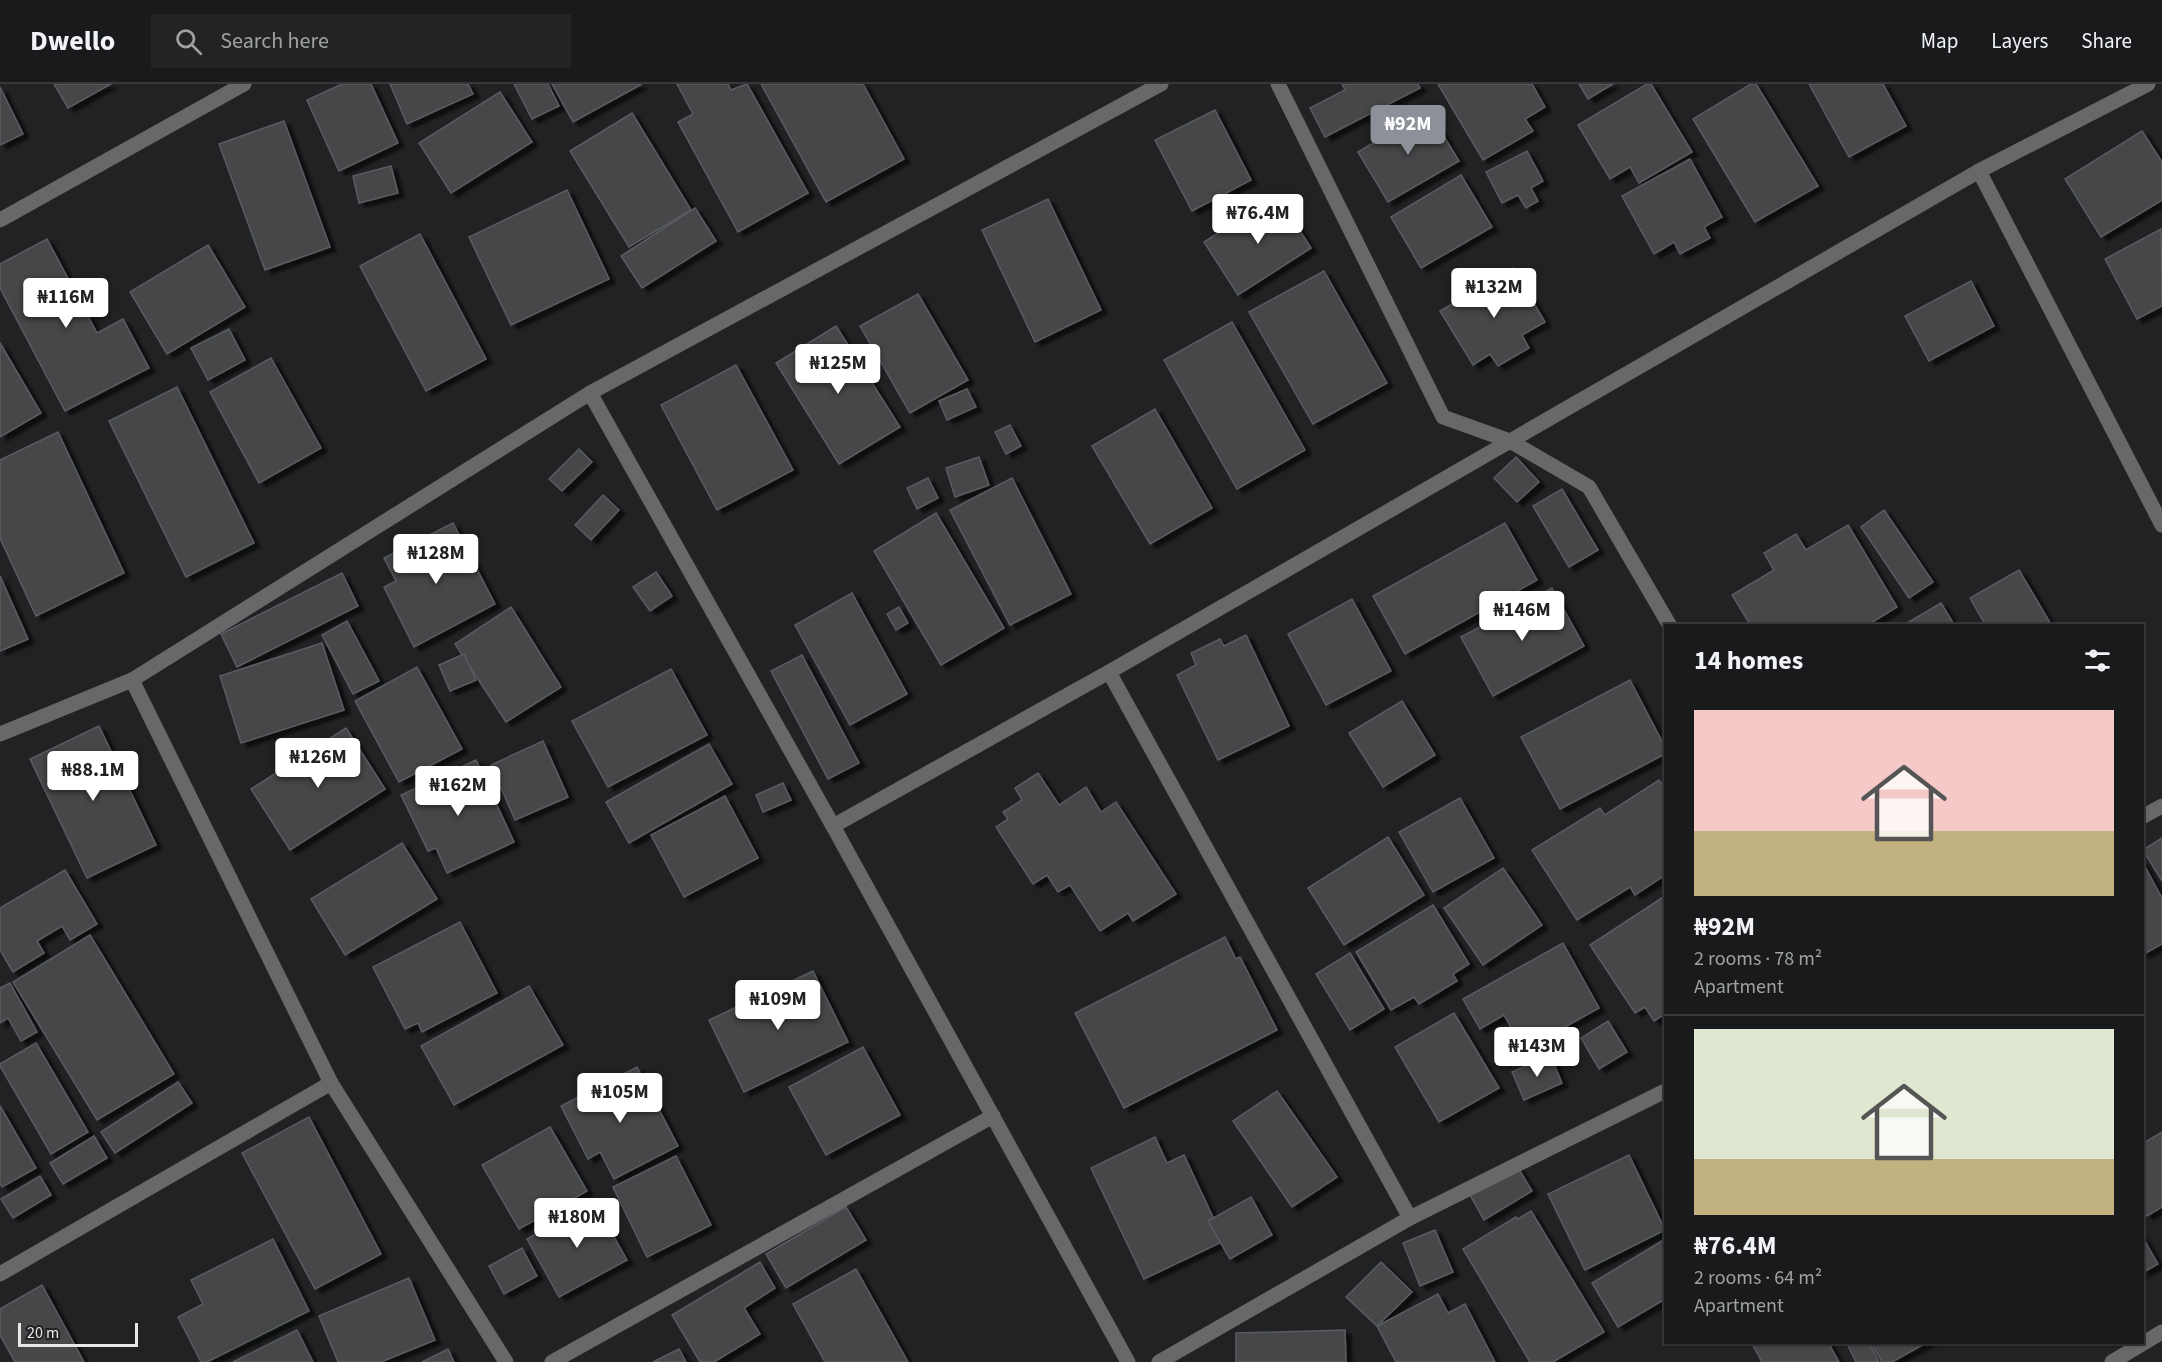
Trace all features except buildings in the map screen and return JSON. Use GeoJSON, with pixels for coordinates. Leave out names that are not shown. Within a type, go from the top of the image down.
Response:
{"type":"FeatureCollection","features":[{"type":"Feature","properties":{"kind":"street"},"geometry":{"type":"LineString","coordinates":[[0,220],[244,84]]}},
{"type":"Feature","properties":{"kind":"street"},"geometry":{"type":"LineString","coordinates":[[0,734],[132,680],[590,393],[1161,84]]}},
{"type":"Feature","properties":{"kind":"street"},"geometry":{"type":"LineString","coordinates":[[1278,84],[1443,417],[1510,441],[1589,487],[1669,624]]}},
{"type":"Feature","properties":{"kind":"street"},"geometry":{"type":"LineString","coordinates":[[833,826],[1109,672],[1979,171],[2148,84]]}},
{"type":"Feature","properties":{"kind":"street"},"geometry":{"type":"LineString","coordinates":[[1979,171],[2162,525]]}},
{"type":"Feature","properties":{"kind":"street"},"geometry":{"type":"LineString","coordinates":[[590,393],[833,826],[1128,1362]]}},
{"type":"Feature","properties":{"kind":"street"},"geometry":{"type":"LineString","coordinates":[[1109,672],[1410,1218]]}},
{"type":"Feature","properties":{"kind":"street"},"geometry":{"type":"LineString","coordinates":[[132,680],[331,1083],[506,1362]]}},
{"type":"Feature","properties":{"kind":"street"},"geometry":{"type":"LineString","coordinates":[[2144,816],[2162,806]]}},
{"type":"Feature","properties":{"kind":"street"},"geometry":{"type":"LineString","coordinates":[[0,1274],[331,1083]]}},
{"type":"Feature","properties":{"kind":"street"},"geometry":{"type":"LineString","coordinates":[[1159,1362],[1410,1218],[1664,1091]]}},
{"type":"Feature","properties":{"kind":"street"},"geometry":{"type":"LineString","coordinates":[[552,1362],[993,1116]]}},
{"type":"Feature","properties":{"kind":"street"},"geometry":{"type":"LineString","coordinates":[[2144,1343],[2162,1332]]}},
{"type":"Feature","properties":{"kind":"street"},"geometry":{"type":"LineString","coordinates":[[2112,1362],[2142,1344]]}}]}
